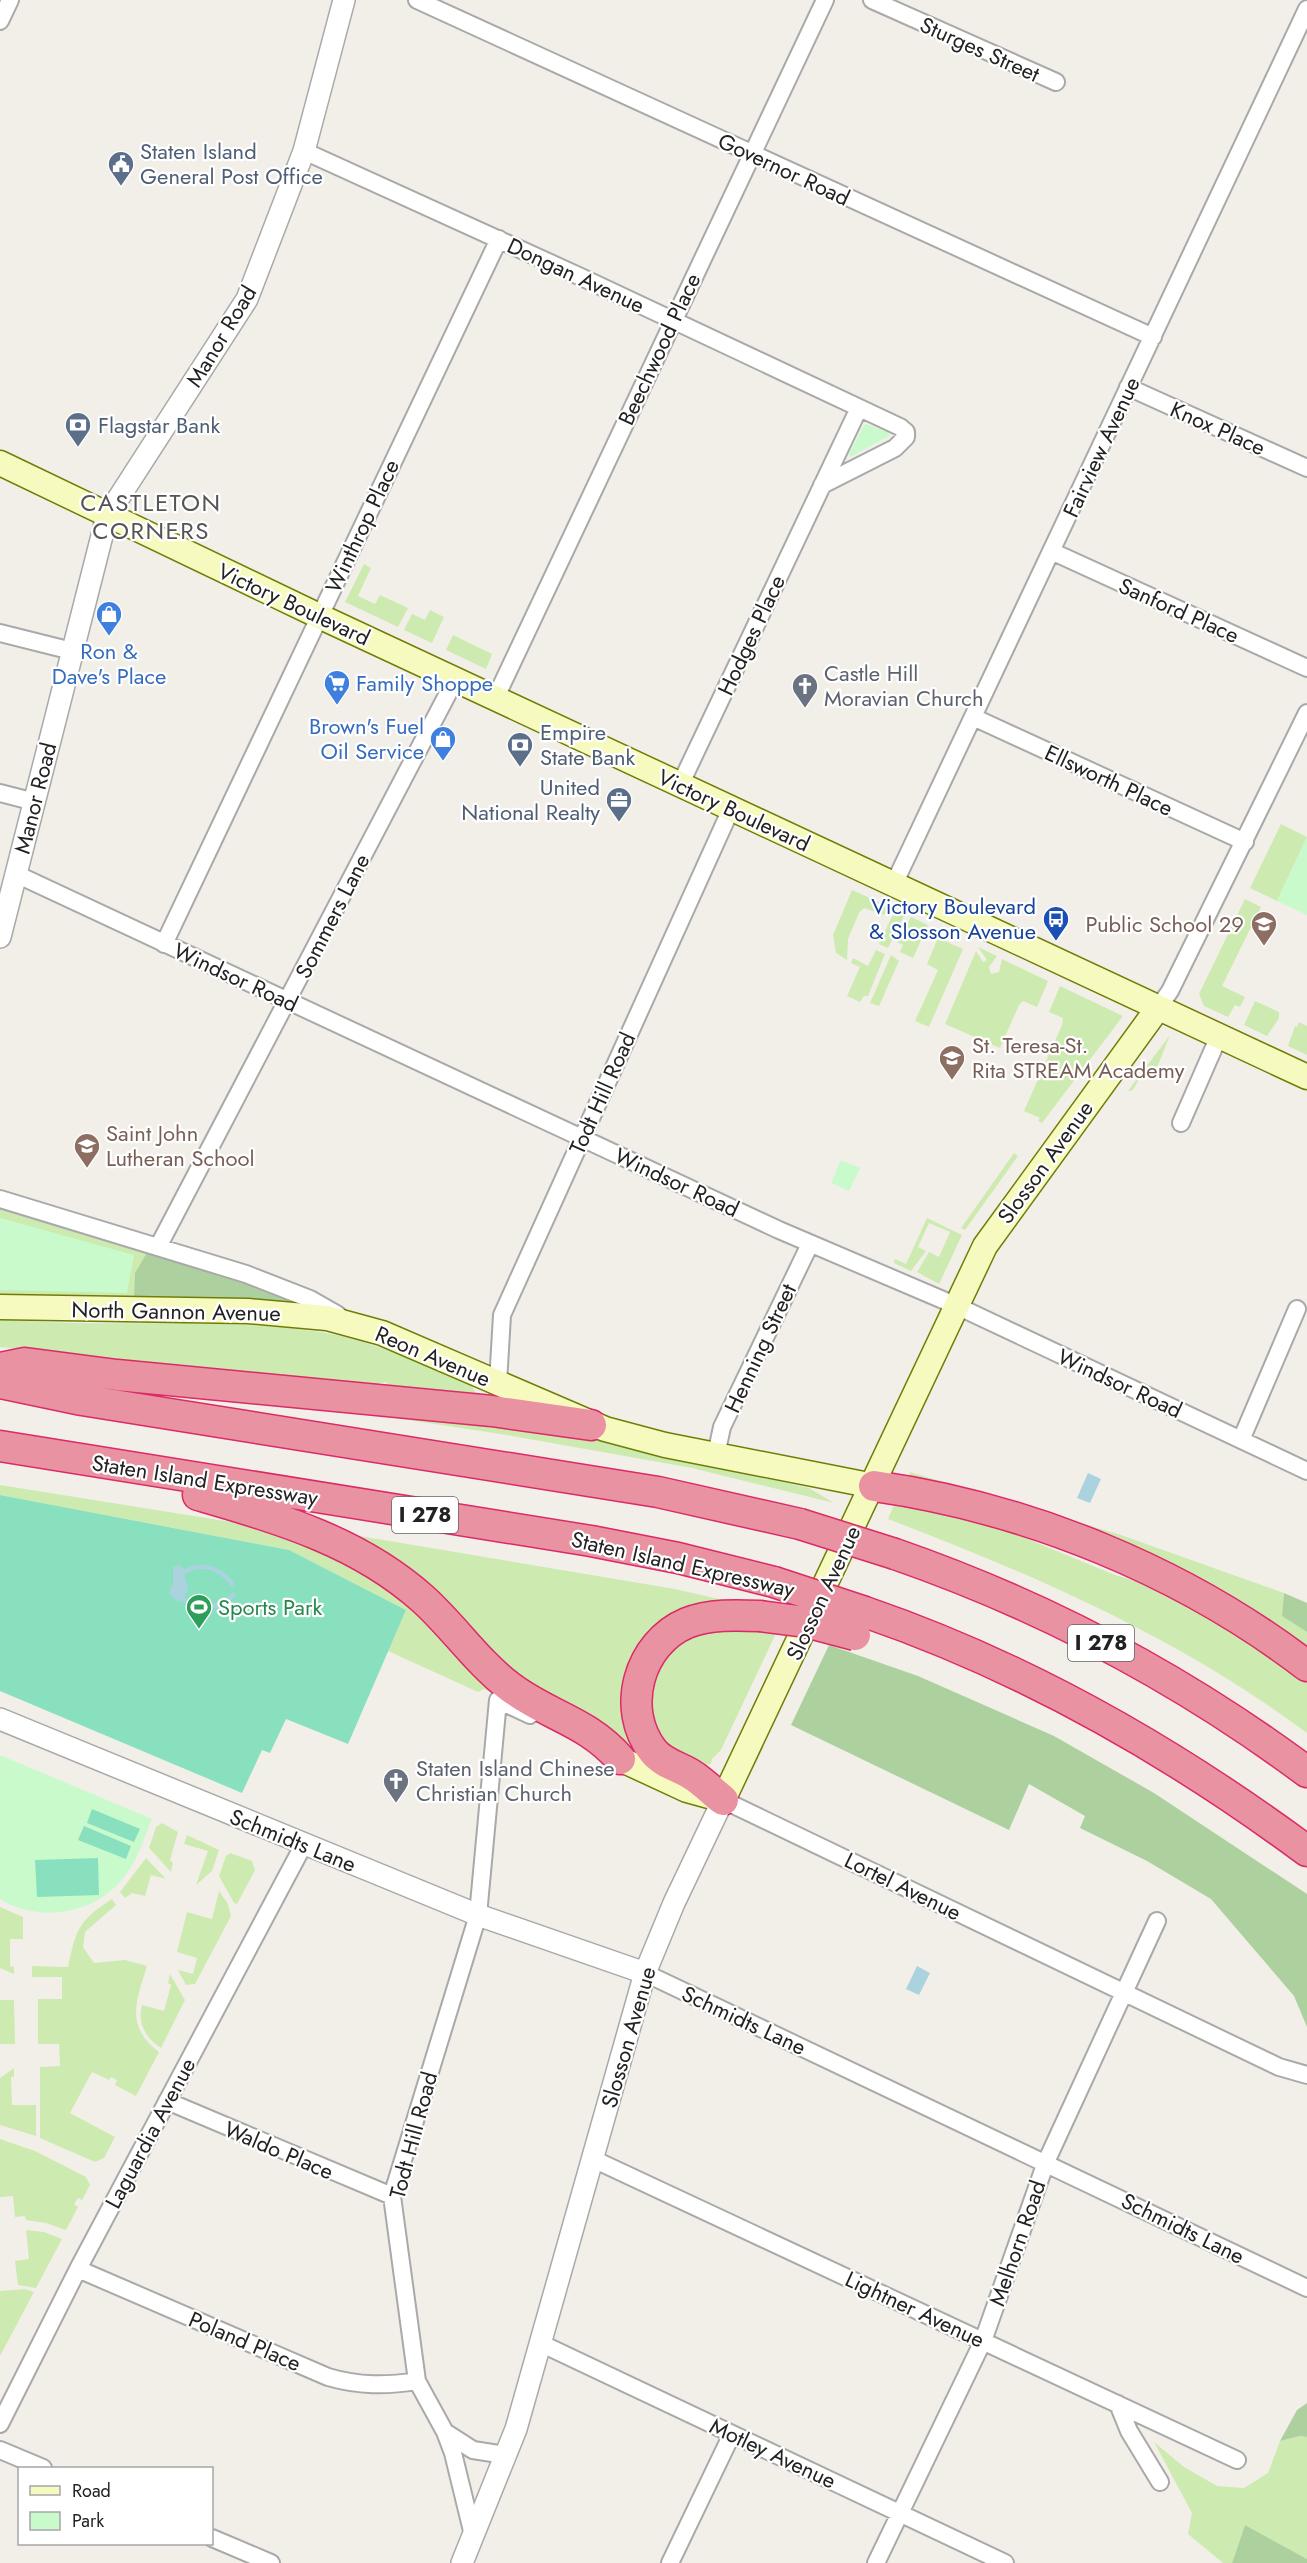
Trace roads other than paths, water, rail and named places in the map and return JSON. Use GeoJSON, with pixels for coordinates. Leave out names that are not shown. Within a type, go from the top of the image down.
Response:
{"type":"FeatureCollection","features":[{"type":"Feature","properties":{"kind":"highway"},"geometry":{"type":"LineString","coordinates":[[0,1368],[25,1363],[117,1375],[492,1411],[591,1425]]}},
{"type":"Feature","properties":{"kind":"highway","name":"I 278"},"geometry":{"type":"LineString","coordinates":[[0,1383],[82,1400],[649,1490],[800,1524],[895,1554],[983,1587],[1096,1640],[1198,1698],[1307,1772]]}},
{"type":"Feature","properties":{"kind":"highway","name":"Staten Island Expressway"},"geometry":{"type":"LineString","coordinates":[[0,1446],[591,1541],[688,1560],[774,1582],[860,1623],[957,1648],[1044,1687],[1154,1747],[1213,1784],[1307,1851]]}},
{"type":"Feature","properties":{"kind":"highway"},"geometry":{"type":"LineString","coordinates":[[74,1459],[287,1521],[352,1549],[394,1575],[422,1598],[480,1660],[511,1688],[595,1734],[620,1759]]}},
{"type":"Feature","properties":{"kind":"highway"},"geometry":{"type":"LineString","coordinates":[[874,1486],[906,1490],[988,1510],[1100,1550],[1192,1590],[1255,1629],[1307,1666]]}},
{"type":"Feature","properties":{"kind":"highway"},"geometry":{"type":"LineString","coordinates":[[723,1800],[694,1776],[664,1761],[652,1750],[638,1716],[638,1685],[651,1652],[679,1627],[710,1617],[760,1616],[806,1622],[860,1623]]}},
{"type":"Feature","properties":{"kind":"main road","name":"Victory Boulevard"},"geometry":{"type":"LineString","coordinates":[[0,463],[495,699],[1307,1077]]}},
{"type":"Feature","properties":{"kind":"main road","name":"Slosson Avenue"},"geometry":{"type":"LineString","coordinates":[[723,1800],[874,1486],[985,1246],[1008,1211],[1158,1008]]}},
{"type":"Feature","properties":{"kind":"main road","name":"North Gannon Avenue"},"geometry":{"type":"LineString","coordinates":[[0,1307],[267,1312],[316,1316],[352,1323]]}},
{"type":"Feature","properties":{"kind":"main road","name":"Reon Avenue"},"geometry":{"type":"LineString","coordinates":[[352,1323],[498,1383],[591,1425],[650,1442],[874,1486]]}},
{"type":"Feature","properties":{"kind":"main road","name":"Lortel Avenue"},"geometry":{"type":"LineString","coordinates":[[620,1759],[687,1790],[723,1800]]}},
{"type":"Feature","properties":{"kind":"street"},"geometry":{"type":"LineString","coordinates":[[0,21],[10,0]]}},
{"type":"Feature","properties":{"kind":"street","name":"Manor Road"},"geometry":{"type":"LineString","coordinates":[[0,937],[107,516],[247,299],[304,151],[326,78],[344,0]]}},
{"type":"Feature","properties":{"kind":"street","name":"Governor Road"},"geometry":{"type":"LineString","coordinates":[[417,0],[1152,337]]}},
{"type":"Feature","properties":{"kind":"street","name":"Beechwood Place"},"geometry":{"type":"LineString","coordinates":[[495,699],[825,0]]}},
{"type":"Feature","properties":{"kind":"street","name":"Sturges Street"},"geometry":{"type":"LineString","coordinates":[[872,0],[1056,82]]}},
{"type":"Feature","properties":{"kind":"street","name":"Fairview Avenue"},"geometry":{"type":"LineString","coordinates":[[894,884],[1307,9]]}},
{"type":"Feature","properties":{"kind":"street","name":"Dongan Avenue"},"geometry":{"type":"LineString","coordinates":[[304,151],[499,239],[900,427],[906,437],[895,448],[822,485]]}},
{"type":"Feature","properties":{"kind":"street","name":"Winthrop Place"},"geometry":{"type":"LineString","coordinates":[[164,944],[499,239]]}},
{"type":"Feature","properties":{"kind":"street","name":"Knox Place"},"geometry":{"type":"LineString","coordinates":[[1128,387],[1307,468]]}},
{"type":"Feature","properties":{"kind":"street","name":"Hodges Place"},"geometry":{"type":"LineString","coordinates":[[680,785],[859,408]]}},
{"type":"Feature","properties":{"kind":"street","name":"Sanford Place"},"geometry":{"type":"LineString","coordinates":[[1051,551],[1307,668]]}},
{"type":"Feature","properties":{"kind":"street"},"geometry":{"type":"LineString","coordinates":[[0,633],[72,651]]}},
{"type":"Feature","properties":{"kind":"street","name":"Sommers Lane"},"geometry":{"type":"LineString","coordinates":[[158,1248],[455,680]]}},
{"type":"Feature","properties":{"kind":"street","name":"Slosson Avenue"},"geometry":{"type":"LineString","coordinates":[[1158,1008],[1170,991],[1307,713]]}},
{"type":"Feature","properties":{"kind":"street","name":"Ellsworth Place"},"geometry":{"type":"LineString","coordinates":[[973,717],[1245,842]]}},
{"type":"Feature","properties":{"kind":"street"},"geometry":{"type":"LineString","coordinates":[[0,793],[35,802]]}},
{"type":"Feature","properties":{"kind":"street","name":"Todt Hill Road"},"geometry":{"type":"LineString","coordinates":[[498,1383],[502,1315],[731,809]]}},
{"type":"Feature","properties":{"kind":"street","name":"Windsor Road"},"geometry":{"type":"LineString","coordinates":[[16,874],[810,1244],[957,1306],[1307,1471]]}},
{"type":"Feature","properties":{"kind":"street"},"geometry":{"type":"LineString","coordinates":[[1181,1123],[1219,1036]]}},
{"type":"Feature","properties":{"kind":"street","name":"Reon Avenue"},"geometry":{"type":"LineString","coordinates":[[0,1199],[246,1274],[288,1290],[352,1323]]}},
{"type":"Feature","properties":{"kind":"street","name":"Henning Street"},"geometry":{"type":"LineString","coordinates":[[716,1455],[722,1427],[810,1244]]}},
{"type":"Feature","properties":{"kind":"street"},"geometry":{"type":"LineString","coordinates":[[1241,1440],[1297,1309]]}},
{"type":"Feature","properties":{"kind":"street","name":"Todt Hill Road"},"geometry":{"type":"LineString","coordinates":[[473,2535],[461,2480],[445,2432],[417,2381],[392,2196],[478,1916],[498,1700]]}},
{"type":"Feature","properties":{"kind":"street","name":"Lortel Avenue"},"geometry":{"type":"LineString","coordinates":[[498,1700],[620,1759]]}},
{"type":"Feature","properties":{"kind":"street","name":"Schmidts Lane"},"geometry":{"type":"LineString","coordinates":[[0,1719],[478,1916],[645,1973],[1307,2288]]}},
{"type":"Feature","properties":{"kind":"street","name":"Slosson Avenue"},"geometry":{"type":"LineString","coordinates":[[473,2535],[505,2455],[540,2343],[645,1973],[674,1903],[723,1800]]}},
{"type":"Feature","properties":{"kind":"street","name":"Lortel Avenue"},"geometry":{"type":"LineString","coordinates":[[723,1800],[1279,2067],[1307,2075]]}},
{"type":"Feature","properties":{"kind":"street","name":"Laguardia Avenue"},"geometry":{"type":"LineString","coordinates":[[0,2424],[78,2270],[304,1844]]}},
{"type":"Feature","properties":{"kind":"street","name":"Melhorn Road"},"geometry":{"type":"LineString","coordinates":[[876,2563],[983,2341],[1046,2162],[1157,1921]]}},
{"type":"Feature","properties":{"kind":"street","name":"Waldo Place"},"geometry":{"type":"LineString","coordinates":[[167,2101],[392,2196]]}},
{"type":"Feature","properties":{"kind":"street","name":"Lightner Avenue"},"geometry":{"type":"LineString","coordinates":[[593,2159],[1237,2460]]}},
{"type":"Feature","properties":{"kind":"street","name":"Poland Place"},"geometry":{"type":"LineString","coordinates":[[78,2270],[328,2377],[366,2385],[392,2385],[417,2381]]}},
{"type":"Feature","properties":{"kind":"street","name":"Motley Avenue"},"geometry":{"type":"LineString","coordinates":[[540,2343],[1005,2563]]}},
{"type":"Feature","properties":{"kind":"street"},"geometry":{"type":"LineString","coordinates":[[1118,2404],[1129,2431],[1160,2482]]}},
{"type":"Feature","properties":{"kind":"street"},"geometry":{"type":"LineString","coordinates":[[445,2432],[473,2450],[505,2455]]}},
{"type":"Feature","properties":{"kind":"street"},"geometry":{"type":"LineString","coordinates":[[670,2563],[732,2434]]}},
{"type":"Feature","properties":{"kind":"street"},"geometry":{"type":"LineString","coordinates":[[0,2450],[39,2467]]}},
{"type":"Feature","properties":{"kind":"street"},"geometry":{"type":"LineString","coordinates":[[462,2563],[473,2535]]}},
{"type":"Feature","properties":{"kind":"street"},"geometry":{"type":"LineString","coordinates":[[213,2538],[271,2563]]}},
{"type":"Feature","properties":{"kind":"water"},"geometry":{"type":"Polygon","coordinates":[[[1088,1473],[1101,1479],[1090,1503],[1077,1498],[1088,1473]]]}},
{"type":"Feature","properties":{"kind":"water"},"geometry":{"type":"Polygon","coordinates":[[[179,1565],[183,1568],[188,1589],[182,1601],[177,1601],[169,1594],[173,1583],[173,1567],[179,1565]]]}},
{"type":"Feature","properties":{"kind":"water"},"geometry":{"type":"Polygon","coordinates":[[[917,1966],[930,1973],[919,1995],[906,1989],[917,1966]]]}},
{"type":"Feature","properties":{"kind":"waterway"},"geometry":{"type":"LineString","coordinates":[[184,1572],[197,1567],[210,1568],[222,1574],[232,1584]]}},
{"type":"Feature","properties":{"kind":"waterway"},"geometry":{"type":"LineString","coordinates":[[184,1600],[196,1605],[216,1606],[233,1595]]}},
{"type":"Feature","properties":{"kind":"place","name":"Staten Island General Post Office"},"geometry":{"type":"Point","coordinates":[121,187]}},
{"type":"Feature","properties":{"kind":"place","name":"Flagstar Bank"},"geometry":{"type":"Point","coordinates":[78,448]}},
{"type":"Feature","properties":{"kind":"place","name":"Ron & Dave's Place"},"geometry":{"type":"Point","coordinates":[109,637]}},
{"type":"Feature","properties":{"kind":"place","name":"Family Shoppe"},"geometry":{"type":"Point","coordinates":[337,706]}},
{"type":"Feature","properties":{"kind":"place","name":"Castle Hill Moravian Church"},"geometry":{"type":"Point","coordinates":[805,709]}},
{"type":"Feature","properties":{"kind":"place","name":"Brown's Fuel Oil Service"},"geometry":{"type":"Point","coordinates":[443,762]}},
{"type":"Feature","properties":{"kind":"place","name":"Empire State Bank"},"geometry":{"type":"Point","coordinates":[520,768]}},
{"type":"Feature","properties":{"kind":"place","name":"United National Realty"},"geometry":{"type":"Point","coordinates":[619,823]}},
{"type":"Feature","properties":{"kind":"place","name":"Victory Boulevard & Slosson Avenue"},"geometry":{"type":"Point","coordinates":[1056,942]}},
{"type":"Feature","properties":{"kind":"place","name":"Public School 29"},"geometry":{"type":"Point","coordinates":[1264,947]}},
{"type":"Feature","properties":{"kind":"place","name":"St. Teresa-St. Rita STREAM Academy"},"geometry":{"type":"Point","coordinates":[952,1081]}},
{"type":"Feature","properties":{"kind":"place","name":"Saint John Lutheran School"},"geometry":{"type":"Point","coordinates":[87,1169]}},
{"type":"Feature","properties":{"kind":"place","name":"Sports Park"},"geometry":{"type":"Point","coordinates":[199,1630]}},
{"type":"Feature","properties":{"kind":"place","name":"Staten Island Chinese Christian Church"},"geometry":{"type":"Point","coordinates":[396,1804]}},
{"type":"Feature","properties":{"kind":"district","name":"CASTLETON CORNERS"},"geometry":{"type":"Point","coordinates":[151,517]}}]}
